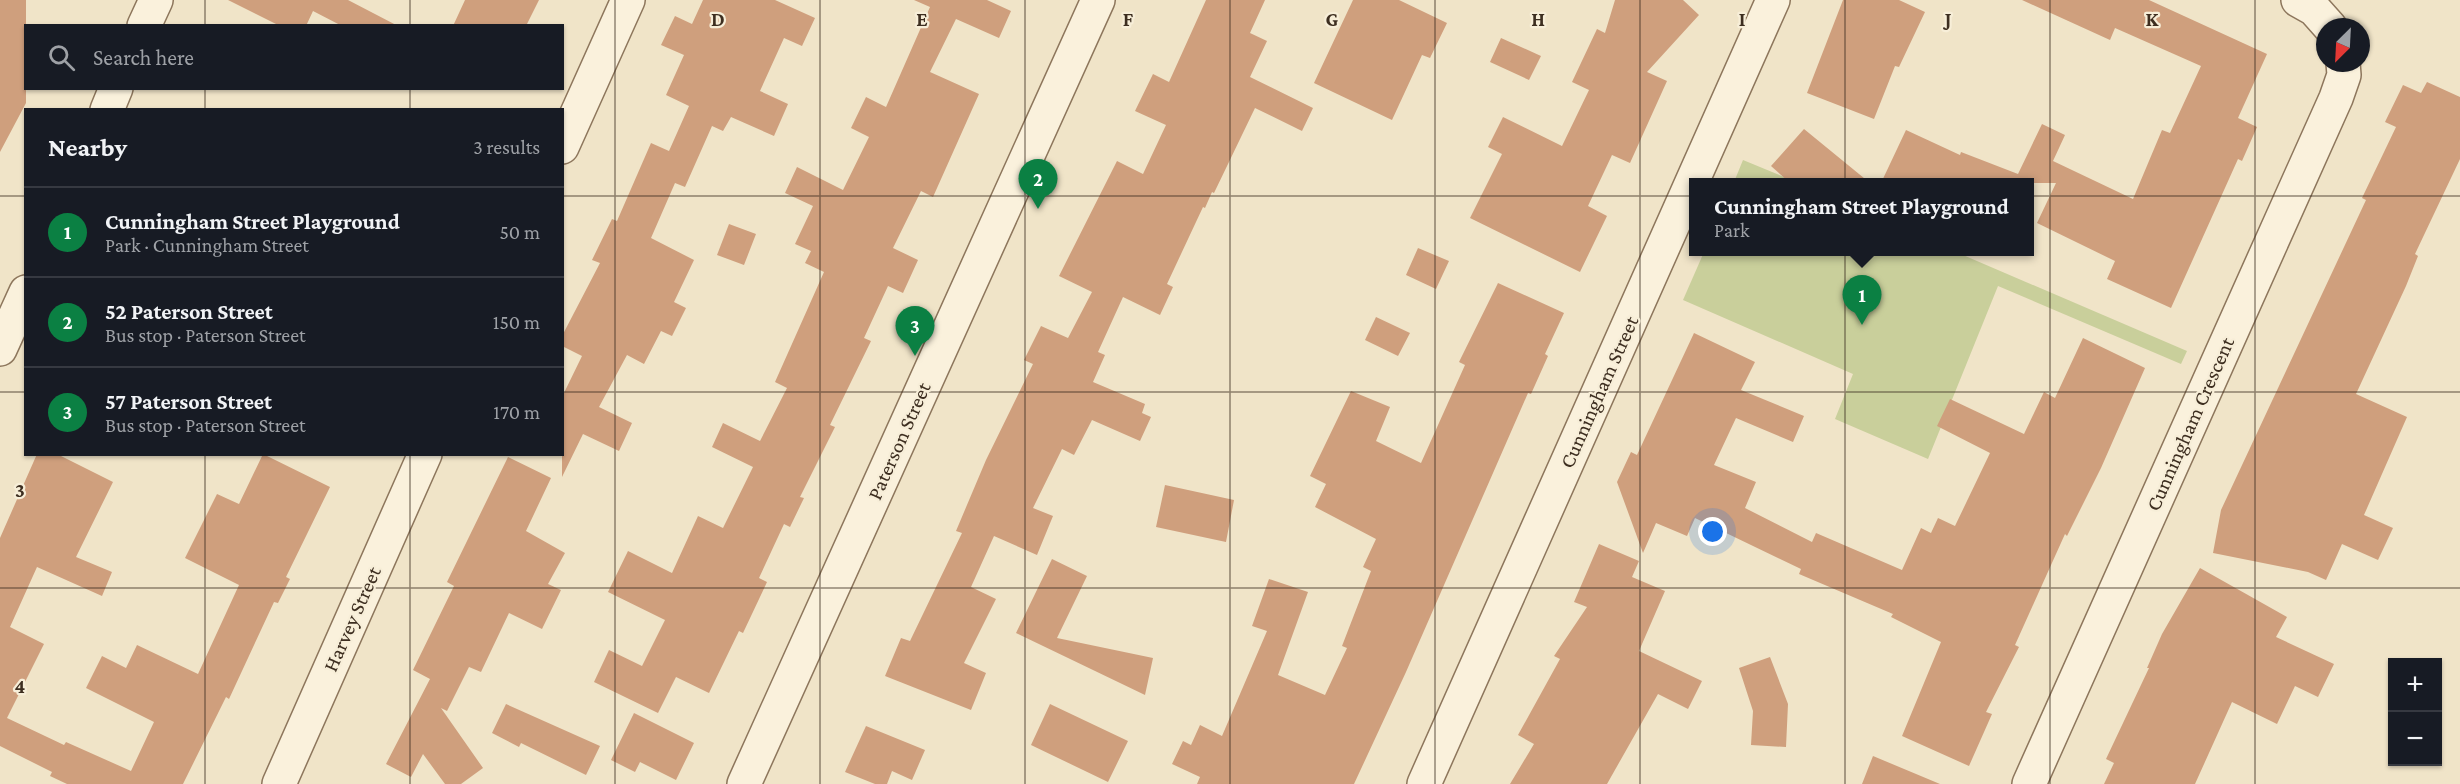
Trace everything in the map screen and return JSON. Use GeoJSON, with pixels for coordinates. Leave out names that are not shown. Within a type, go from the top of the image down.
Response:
{"type":"FeatureCollection","features":[{"type":"Feature","properties":{"kind":"street"},"geometry":{"type":"LineString","coordinates":[[145,24],[156,0]]}},
{"type":"Feature","properties":{"kind":"street"},"geometry":{"type":"LineString","coordinates":[[564,143],[628,0]]}},
{"type":"Feature","properties":{"kind":"street","name":"Paterson Street"},"geometry":{"type":"LineString","coordinates":[[744,784],[1098,0]]}},
{"type":"Feature","properties":{"kind":"street","name":"Cunningham Street"},"geometry":{"type":"LineString","coordinates":[[1694,178],[1773,0]]}},
{"type":"Feature","properties":{"kind":"street"},"geometry":{"type":"LineString","coordinates":[[2298,0],[2314,9],[2322,18]]}},
{"type":"Feature","properties":{"kind":"street","name":"Cunningham Crescent"},"geometry":{"type":"LineString","coordinates":[[2029,784],[2336,98],[2344,72]]}},
{"type":"Feature","properties":{"kind":"street"},"geometry":{"type":"LineString","coordinates":[[108,108],[115,90]]}},
{"type":"Feature","properties":{"kind":"street","name":"Cunningham Street"},"geometry":{"type":"LineString","coordinates":[[1424,784],[1689,189]]}},
{"type":"Feature","properties":{"kind":"street"},"geometry":{"type":"LineString","coordinates":[[0,349],[24,296]]}},
{"type":"Feature","properties":{"kind":"street","name":"Harvey Street"},"geometry":{"type":"LineString","coordinates":[[279,784],[424,456]]}},
{"type":"Feature","properties":{"kind":"green space"},"geometry":{"type":"Polygon","coordinates":[[[1743,160],[1786,178],[1736,178],[1743,160]]]}},
{"type":"Feature","properties":{"kind":"green space"},"geometry":{"type":"Polygon","coordinates":[[[1702,256],[1965,256],[2187,351],[2181,364],[1998,286],[1928,459],[1835,419],[1853,374],[1683,300],[1702,256]]]}},
{"type":"Feature","properties":{"kind":"building"},"geometry":{"type":"Polygon","coordinates":[[[0,0],[26,0],[24,90],[26,90],[26,103],[0,152],[0,0]]]}},
{"type":"Feature","properties":{"kind":"building"},"geometry":{"type":"Polygon","coordinates":[[[228,0],[348,0],[394,24],[338,24],[313,11],[307,24],[276,24],[228,0]]]}},
{"type":"Feature","properties":{"kind":"building"},"geometry":{"type":"Polygon","coordinates":[[[465,0],[539,0],[527,24],[454,24],[465,0]]]}},
{"type":"Feature","properties":{"kind":"building"},"geometry":{"type":"Polygon","coordinates":[[[703,0],[775,0],[815,18],[802,46],[784,38],[760,91],[788,104],[774,136],[731,117],[723,131],[712,126],[685,187],[675,183],[651,238],[694,260],[674,302],[686,308],[672,336],[661,331],[644,364],[627,355],[599,407],[632,423],[619,451],[583,434],[562,477],[564,393],[582,356],[564,347],[564,332],[600,263],[592,260],[612,219],[617,221],[651,143],[669,151],[689,106],[666,95],[684,55],[661,45],[675,16],[692,24],[703,0]]]}},
{"type":"Feature","properties":{"kind":"building"},"geometry":{"type":"Polygon","coordinates":[[[914,0],[987,0],[1011,11],[999,38],[956,19],[930,72],[979,94],[933,197],[921,191],[893,248],[918,260],[903,293],[888,286],[864,338],[871,341],[830,425],[835,427],[800,497],[804,498],[790,527],[784,524],[759,578],[767,582],[743,633],[739,631],[709,693],[676,677],[658,713],[594,682],[609,650],[642,666],[665,620],[608,592],[628,551],[672,573],[698,516],[723,528],[753,467],[712,447],[723,423],[760,441],[787,388],[775,382],[824,272],[805,263],[811,251],[795,244],[813,206],[785,193],[797,167],[843,190],[869,137],[851,128],[866,97],[886,107],[930,7],[914,0]]]}},
{"type":"Feature","properties":{"kind":"building"},"geometry":{"type":"Polygon","coordinates":[[[1206,0],[1265,0],[1250,33],[1267,41],[1250,77],[1313,108],[1302,131],[1255,108],[1214,193],[1212,192],[1205,208],[1203,207],[1167,284],[1173,287],[1160,315],[1123,297],[1098,352],[1105,355],[1093,382],[1145,404],[1142,413],[1151,417],[1140,441],[1092,420],[1074,455],[1062,449],[1033,508],[1053,516],[1037,555],[994,536],[971,587],[996,599],[964,663],[986,673],[971,710],[885,676],[901,638],[910,641],[962,533],[956,531],[986,460],[1033,364],[1024,360],[1041,326],[1068,338],[1092,292],[1059,276],[1117,161],[1143,174],[1166,125],[1135,111],[1153,74],[1169,82],[1206,0]]]}},
{"type":"Feature","properties":{"kind":"building"},"geometry":{"type":"Polygon","coordinates":[[[1353,0],[1399,0],[1447,23],[1430,58],[1422,55],[1392,120],[1314,83],[1353,0]]]}},
{"type":"Feature","properties":{"kind":"building"},"geometry":{"type":"Polygon","coordinates":[[[1615,0],[1683,0],[1699,15],[1647,72],[1667,81],[1630,163],[1612,155],[1588,206],[1607,216],[1580,272],[1470,218],[1502,154],[1488,147],[1503,117],[1562,146],[1589,90],[1572,82],[1597,29],[1605,33],[1615,0]]]}},
{"type":"Feature","properties":{"kind":"building"},"geometry":{"type":"Polygon","coordinates":[[[1843,0],[1899,0],[1925,12],[1899,67],[1895,66],[1874,119],[1807,93],[1843,0]]]}},
{"type":"Feature","properties":{"kind":"building"},"geometry":{"type":"Polygon","coordinates":[[[2022,0],[2149,0],[2267,54],[2238,118],[2257,127],[2242,161],[2238,159],[2171,308],[2107,279],[2115,261],[2037,223],[2056,183],[2034,183],[2034,178],[1883,178],[1906,130],[1960,155],[1961,152],[2018,174],[2042,124],[2065,135],[2053,161],[2133,199],[2162,130],[2170,133],[2201,66],[2115,28],[2110,40],[2022,0]]]}},
{"type":"Feature","properties":{"kind":"building"},"geometry":{"type":"Polygon","coordinates":[[[1501,38],[1541,56],[1529,80],[1490,62],[1501,38]]]}},
{"type":"Feature","properties":{"kind":"building"},"geometry":{"type":"Polygon","coordinates":[[[2427,82],[2460,97],[2460,159],[2415,254],[2418,256],[2406,286],[2356,394],[2407,417],[2364,515],[2393,528],[2378,560],[2342,544],[2326,580],[2308,572],[2213,553],[2221,510],[2366,200],[2362,198],[2396,127],[2385,122],[2403,85],[2421,93],[2427,82]]]}},
{"type":"Feature","properties":{"kind":"building"},"geometry":{"type":"Polygon","coordinates":[[[1804,129],[1864,178],[1784,178],[1771,166],[1804,129]]]}},
{"type":"Feature","properties":{"kind":"building"},"geometry":{"type":"Polygon","coordinates":[[[729,224],[756,234],[744,265],[717,255],[729,224]]]}},
{"type":"Feature","properties":{"kind":"building"},"geometry":{"type":"Polygon","coordinates":[[[1418,248],[1449,261],[1436,289],[1406,275],[1418,248]]]}},
{"type":"Feature","properties":{"kind":"building"},"geometry":{"type":"Polygon","coordinates":[[[1498,283],[1564,313],[1545,354],[1548,356],[1531,394],[1528,393],[1406,672],[1354,784],[1197,784],[1200,777],[1172,764],[1183,741],[1191,745],[1200,725],[1222,736],[1267,631],[1252,626],[1269,579],[1308,592],[1278,675],[1325,695],[1347,648],[1342,646],[1371,571],[1363,567],[1376,539],[1315,507],[1326,484],[1310,476],[1351,391],[1390,407],[1376,441],[1421,463],[1465,365],[1459,362],[1498,283]]]}},
{"type":"Feature","properties":{"kind":"building"},"geometry":{"type":"Polygon","coordinates":[[[1376,317],[1410,333],[1398,356],[1365,340],[1376,317]]]}},
{"type":"Feature","properties":{"kind":"building"},"geometry":{"type":"Polygon","coordinates":[[[1694,333],[1755,362],[1741,390],[1804,416],[1793,442],[1736,418],[1714,465],[1756,482],[1745,508],[1812,542],[1816,533],[1902,570],[1921,528],[1931,533],[1938,518],[1955,526],[1990,453],[1937,426],[1950,399],[2024,434],[2044,392],[2055,398],[2083,338],[2145,368],[2101,468],[2067,536],[2065,534],[2015,645],[2019,647],[1986,712],[1992,714],[1969,766],[1902,736],[1941,642],[1891,617],[1893,614],[1799,574],[1801,569],[1695,518],[1687,536],[1656,523],[1643,553],[1617,482],[1631,452],[1637,455],[1694,333]]]}},
{"type":"Feature","properties":{"kind":"building"},"geometry":{"type":"Polygon","coordinates":[[[36,456],[61,456],[113,482],[76,557],[112,572],[102,596],[37,567],[10,627],[44,644],[7,718],[64,745],[66,742],[131,771],[154,722],[86,688],[102,656],[126,668],[137,645],[198,674],[239,585],[185,558],[217,494],[239,504],[262,456],[267,456],[330,487],[286,577],[290,579],[278,603],[274,602],[229,699],[226,697],[183,784],[67,784],[50,776],[52,772],[0,746],[0,538],[36,456]]]}},
{"type":"Feature","properties":{"kind":"building"},"geometry":{"type":"Polygon","coordinates":[[[508,457],[551,478],[526,531],[565,553],[548,584],[561,590],[542,629],[509,613],[481,672],[469,667],[447,711],[441,708],[483,768],[461,784],[445,784],[423,754],[411,777],[386,764],[430,679],[413,670],[454,586],[447,582],[508,457]]]}},
{"type":"Feature","properties":{"kind":"building"},"geometry":{"type":"Polygon","coordinates":[[[1165,485],[1234,500],[1226,542],[1156,527],[1165,485]]]}},
{"type":"Feature","properties":{"kind":"building"},"geometry":{"type":"Polygon","coordinates":[[[1599,544],[1639,561],[1632,577],[1665,591],[1639,651],[1702,681],[1688,709],[1658,694],[1607,784],[1510,784],[1534,744],[1518,735],[1560,659],[1554,656],[1587,607],[1574,602],[1599,544]]]}},
{"type":"Feature","properties":{"kind":"building"},"geometry":{"type":"Polygon","coordinates":[[[1052,559],[1087,576],[1057,638],[1153,658],[1145,695],[1016,633],[1052,559]]]}},
{"type":"Feature","properties":{"kind":"building"},"geometry":{"type":"Polygon","coordinates":[[[2200,568],[2287,617],[2276,637],[2334,664],[2318,697],[2295,686],[2277,724],[2232,702],[2195,784],[2104,784],[2114,763],[2106,759],[2149,668],[2147,668],[2162,634],[2200,568]]]}},
{"type":"Feature","properties":{"kind":"building"},"geometry":{"type":"Polygon","coordinates":[[[1770,657],[1788,704],[1786,747],[1751,745],[1753,711],[1739,668],[1770,657]]]}},
{"type":"Feature","properties":{"kind":"building"},"geometry":{"type":"Polygon","coordinates":[[[506,704],[600,746],[586,775],[521,743],[519,747],[492,733],[506,704]]]}},
{"type":"Feature","properties":{"kind":"building"},"geometry":{"type":"Polygon","coordinates":[[[1050,704],[1128,741],[1108,782],[1031,745],[1050,704]]]}},
{"type":"Feature","properties":{"kind":"building"},"geometry":{"type":"Polygon","coordinates":[[[634,713],[694,743],[676,780],[640,762],[635,772],[611,760],[634,713]]]}},
{"type":"Feature","properties":{"kind":"building"},"geometry":{"type":"Polygon","coordinates":[[[866,726],[925,750],[912,780],[892,771],[887,784],[875,784],[845,772],[866,726]]]}},
{"type":"Feature","properties":{"kind":"building"},"geometry":{"type":"Polygon","coordinates":[[[1873,756],[1940,784],[1862,784],[1873,756]]]}},
{"type":"Feature","properties":{"kind":"place","name":"52 Paterson Street"},"geometry":{"type":"Point","coordinates":[1038,209]}},
{"type":"Feature","properties":{"kind":"place","name":"Cunningham Street Playground"},"geometry":{"type":"Point","coordinates":[1862,325]}},
{"type":"Feature","properties":{"kind":"place","name":"57 Paterson Street"},"geometry":{"type":"Point","coordinates":[915,356]}}]}
